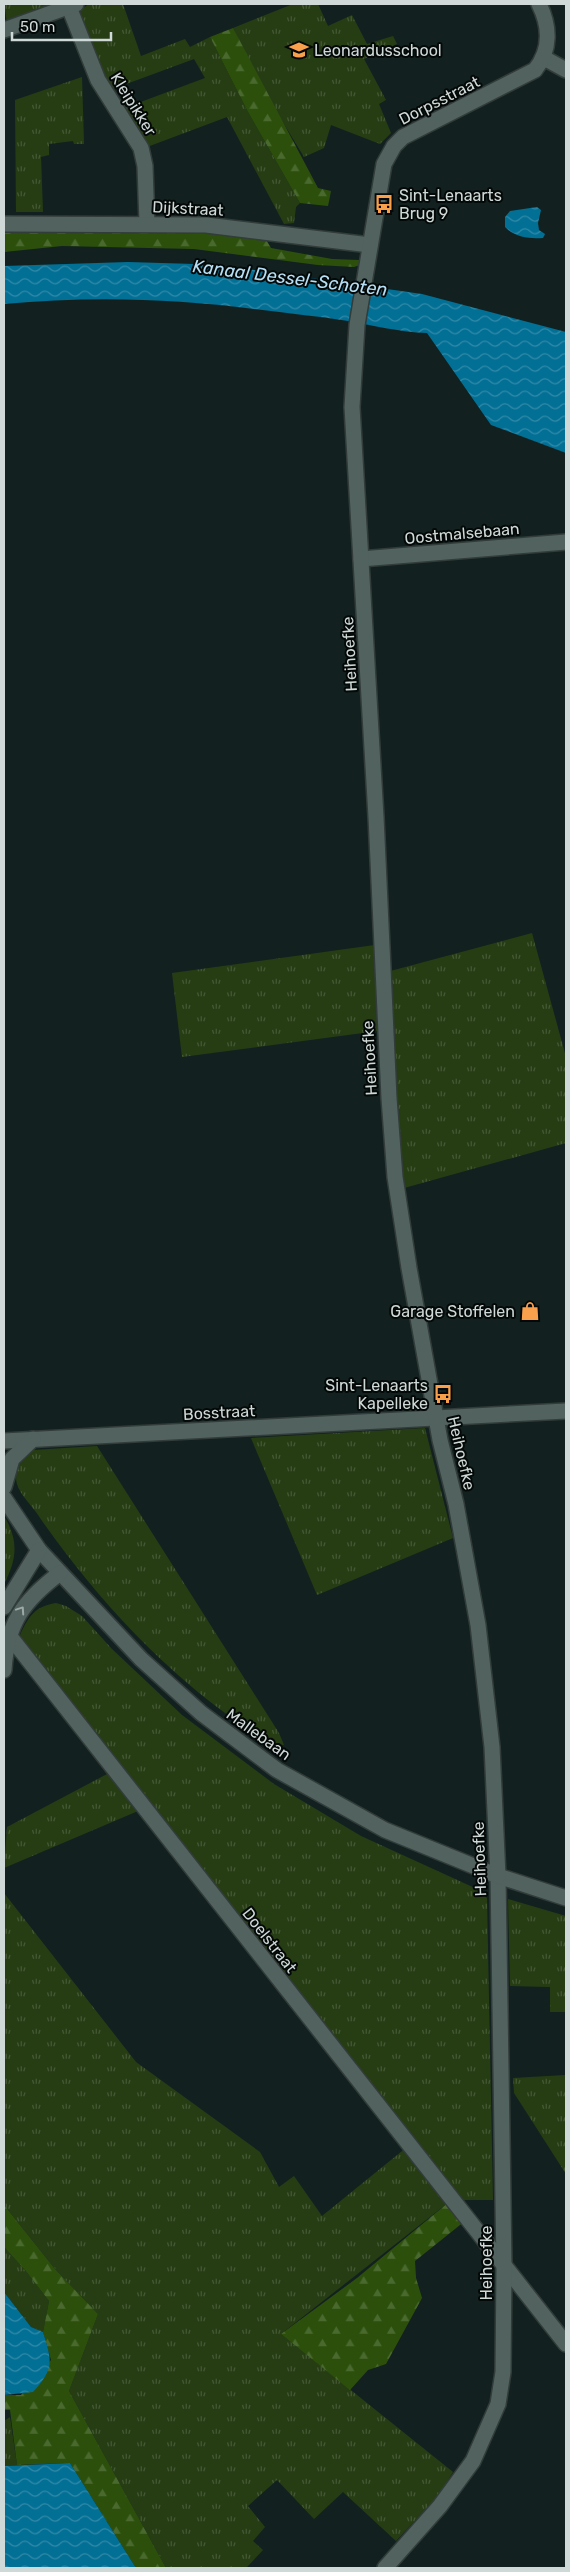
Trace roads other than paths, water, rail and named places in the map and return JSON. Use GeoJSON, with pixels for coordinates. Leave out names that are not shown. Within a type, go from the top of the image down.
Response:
{"type":"FeatureCollection","features":[{"type":"Feature","properties":{"kind":"street"},"geometry":{"type":"LineString","coordinates":[[539,4],[548,43],[544,58],[566,70]]}},
{"type":"Feature","properties":{"kind":"street","name":"Kleipikker"},"geometry":{"type":"LineString","coordinates":[[4,30],[72,5],[98,80],[141,148],[145,166],[147,224]]}},
{"type":"Feature","properties":{"kind":"street","name":"Dorpsstraat"},"geometry":{"type":"LineString","coordinates":[[363,281],[384,164],[394,146],[415,131],[518,80],[535,70],[544,58]]}},
{"type":"Feature","properties":{"kind":"street","name":"Dijkstraat"},"geometry":{"type":"LineString","coordinates":[[4,224],[206,225],[370,245]]}},
{"type":"Feature","properties":{"kind":"street","name":"Heihoefke"},"geometry":{"type":"LineString","coordinates":[[363,281],[357,325],[352,407],[391,1135],[402,1222],[436,1419],[467,1555],[478,1625],[492,1747],[498,1876],[504,2266],[503,2372],[498,2404],[474,2461],[440,2506],[385,2568]]}},
{"type":"Feature","properties":{"kind":"street","name":"Oostmalsebaan"},"geometry":{"type":"LineString","coordinates":[[361,559],[566,542]]}},
{"type":"Feature","properties":{"kind":"street","name":"Bosstraat"},"geometry":{"type":"LineString","coordinates":[[4,1442],[566,1411]]}},
{"type":"Feature","properties":{"kind":"street"},"geometry":{"type":"LineString","coordinates":[[4,1486],[12,1459],[33,1439]]}},
{"type":"Feature","properties":{"kind":"street","name":"Mallebaan"},"geometry":{"type":"LineString","coordinates":[[4,1498],[39,1550],[154,1671],[201,1713],[277,1770],[385,1830],[498,1876],[566,1898]]}},
{"type":"Feature","properties":{"kind":"street"},"geometry":{"type":"LineString","coordinates":[[4,1607],[39,1550]]}},
{"type":"Feature","properties":{"kind":"street"},"geometry":{"type":"LineString","coordinates":[[4,1670],[8,1634],[28,1600],[60,1573]]}},
{"type":"Feature","properties":{"kind":"street","name":"Doelstraat"},"geometry":{"type":"LineString","coordinates":[[8,1634],[566,2344]]}},
{"type":"Feature","properties":{"kind":"water"},"geometry":{"type":"Polygon","coordinates":[[[537,207],[541,210],[538,223],[539,230],[545,234],[543,238],[518,236],[505,227],[505,217],[510,211],[537,207]]]}},
{"type":"Feature","properties":{"kind":"water","name":"Kanaal Dessel-Schoten"},"geometry":{"type":"Polygon","coordinates":[[[128,262],[195,264],[255,270],[422,294],[566,332],[566,453],[491,425],[427,333],[397,330],[348,321],[192,302],[98,299],[4,304],[4,266],[128,262]]]}},
{"type":"Feature","properties":{"kind":"water"},"geometry":{"type":"Polygon","coordinates":[[[4,2292],[31,2327],[43,2332],[46,2342],[50,2364],[45,2377],[33,2392],[4,2395],[4,2292]]]}},
{"type":"Feature","properties":{"kind":"water"},"geometry":{"type":"Polygon","coordinates":[[[70,2463],[136,2568],[4,2568],[4,2466],[70,2463]]]}},
{"type":"Feature","properties":{"kind":"place","name":"Leonardusschool"},"geometry":{"type":"Point","coordinates":[299,50]}},
{"type":"Feature","properties":{"kind":"place","name":"Sint-Lenaarts Brug 9"},"geometry":{"type":"Point","coordinates":[384,204]}},
{"type":"Feature","properties":{"kind":"place","name":"Garage Stoffelen"},"geometry":{"type":"Point","coordinates":[530,1311]}},
{"type":"Feature","properties":{"kind":"place","name":"Sint-Lenaarts Kapelleke"},"geometry":{"type":"Point","coordinates":[443,1394]}}]}
